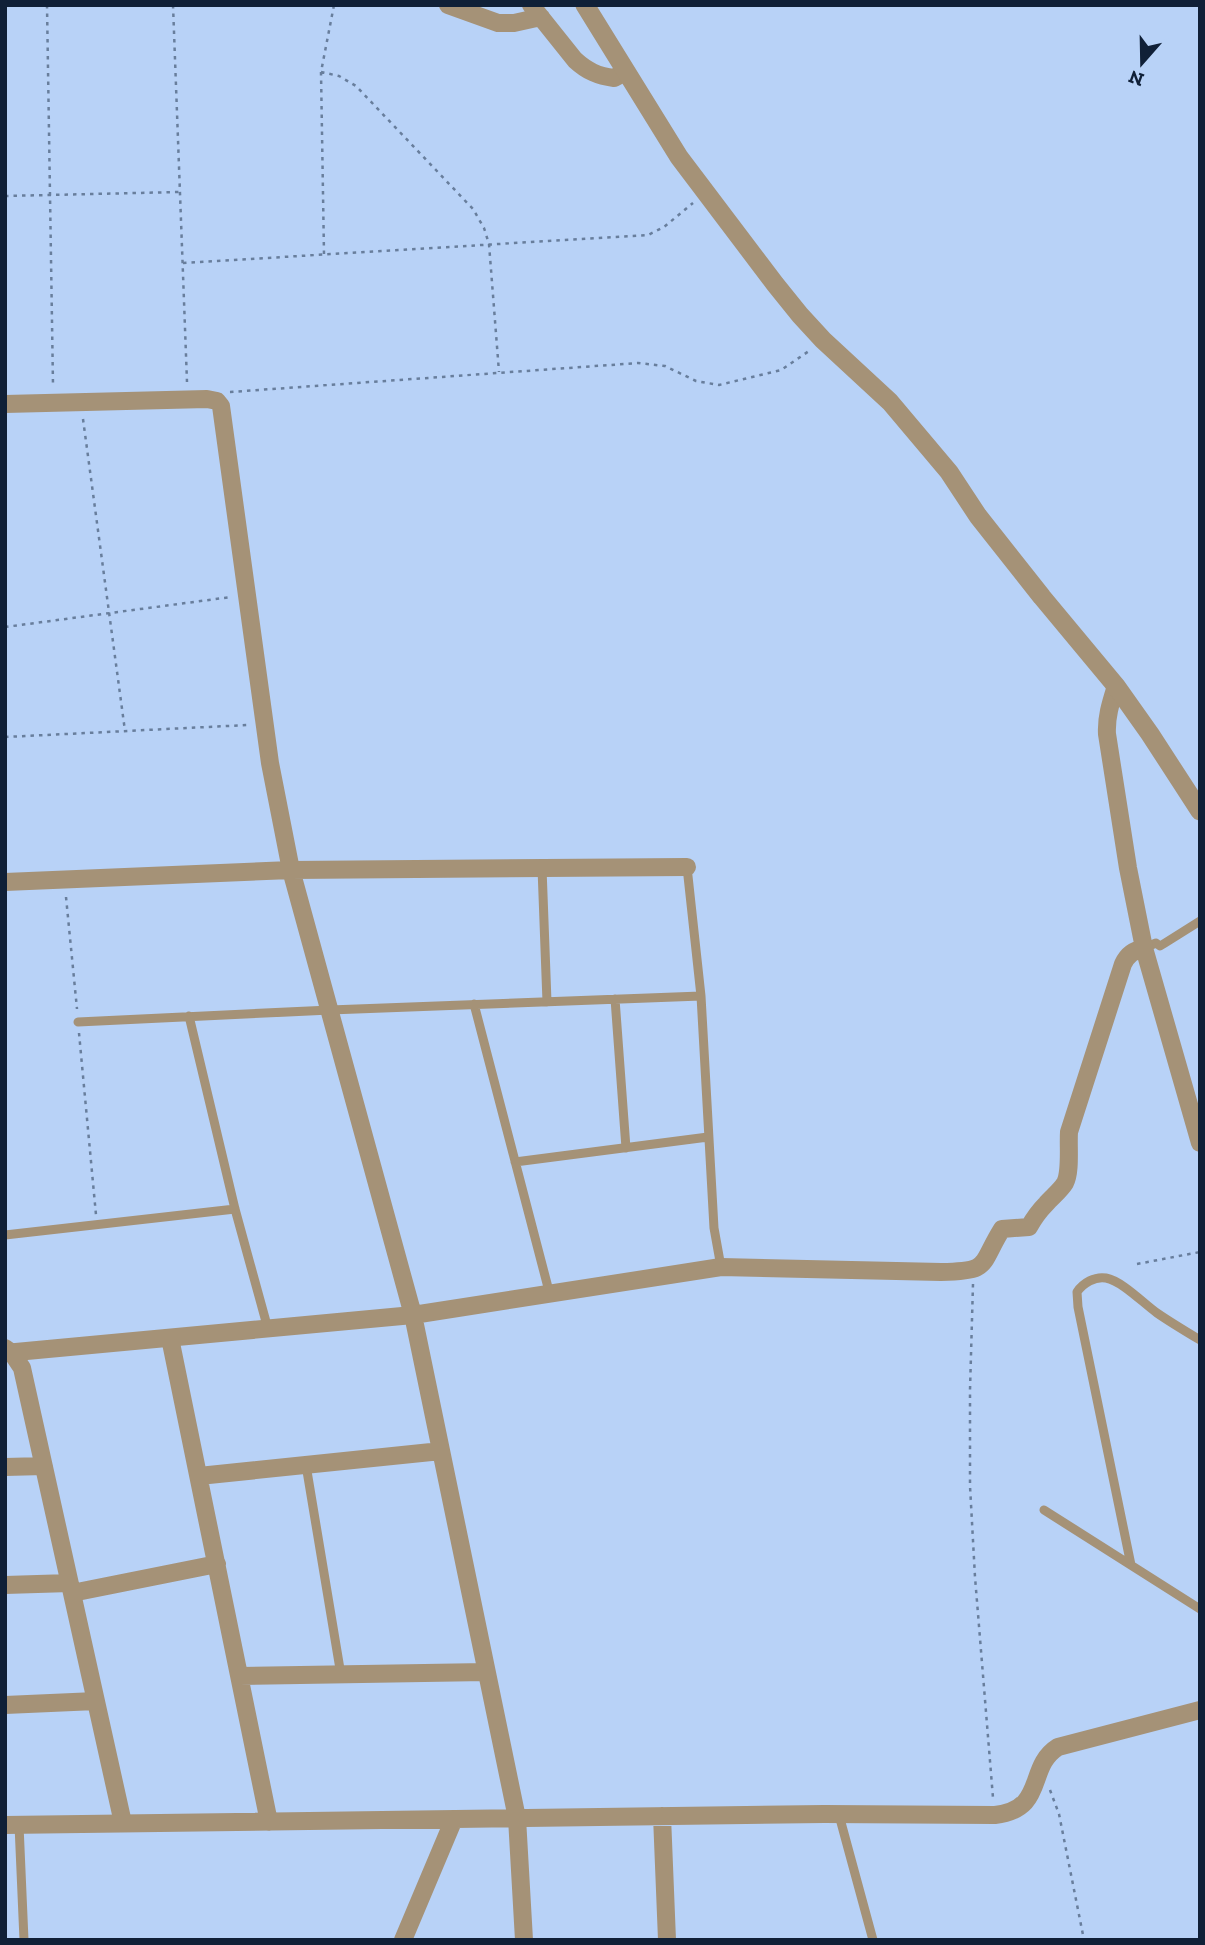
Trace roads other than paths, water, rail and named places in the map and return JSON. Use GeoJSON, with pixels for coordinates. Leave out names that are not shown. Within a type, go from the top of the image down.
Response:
{"type":"FeatureCollection","features":[{"type":"Feature","properties":{"kind":"street"},"geometry":{"type":"LineString","coordinates":[[448,5],[498,23],[514,23],[536,11],[582,66],[598,75],[614,78],[625,72]]}},
{"type":"Feature","properties":{"kind":"street"},"geometry":{"type":"LineString","coordinates":[[585,5],[679,157],[705,192],[800,315],[823,341],[890,402],[948,472],[978,516],[1116,686],[1200,811]]}},
{"type":"Feature","properties":{"kind":"street"},"geometry":{"type":"LineString","coordinates":[[5,404],[212,399],[221,406],[270,763],[291,870],[413,1315],[517,1818],[524,1940]]}},
{"type":"Feature","properties":{"kind":"street"},"geometry":{"type":"LineString","coordinates":[[1116,686],[1106,722],[1128,868],[1144,948],[1200,1143]]}},
{"type":"Feature","properties":{"kind":"street"},"geometry":{"type":"LineString","coordinates":[[5,882],[291,870],[687,867]]}},
{"type":"Feature","properties":{"kind":"street"},"geometry":{"type":"LineString","coordinates":[[7,1351],[413,1315],[721,1267],[941,1272],[973,1270],[984,1262],[1002,1229],[1029,1227],[1036,1214],[1066,1182],[1069,1170],[1069,1132],[1123,964],[1134,950],[1144,948]]}},
{"type":"Feature","properties":{"kind":"street"},"geometry":{"type":"LineString","coordinates":[[170,1338],[269,1822]]}},
{"type":"Feature","properties":{"kind":"street"},"geometry":{"type":"LineString","coordinates":[[7,1351],[22,1368],[123,1824]]}},
{"type":"Feature","properties":{"kind":"street"},"geometry":{"type":"LineString","coordinates":[[199,1476],[441,1451]]}},
{"type":"Feature","properties":{"kind":"street"},"geometry":{"type":"LineString","coordinates":[[5,1467],[44,1466]]}},
{"type":"Feature","properties":{"kind":"street"},"geometry":{"type":"LineString","coordinates":[[5,1585],[71,1588],[217,1564]]}},
{"type":"Feature","properties":{"kind":"street"},"geometry":{"type":"LineString","coordinates":[[239,1676],[486,1672]]}},
{"type":"Feature","properties":{"kind":"street"},"geometry":{"type":"LineString","coordinates":[[5,1705],[96,1702]]}},
{"type":"Feature","properties":{"kind":"street"},"geometry":{"type":"LineString","coordinates":[[12,1825],[662,1816],[995,1815],[1011,1812],[1025,1803],[1047,1755],[1058,1747],[1200,1710]]}},
{"type":"Feature","properties":{"kind":"street"},"geometry":{"type":"LineString","coordinates":[[662,1816],[667,1940]]}},
{"type":"Feature","properties":{"kind":"street"},"geometry":{"type":"LineString","coordinates":[[403,1940],[454,1819]]}},
{"type":"Feature","properties":{"kind":"lane"},"geometry":{"type":"LineString","coordinates":[[687,867],[701,996],[713,1228],[721,1267]]}},
{"type":"Feature","properties":{"kind":"lane"},"geometry":{"type":"LineString","coordinates":[[542,868],[547,1002]]}},
{"type":"Feature","properties":{"kind":"lane"},"geometry":{"type":"LineString","coordinates":[[1144,948],[1156,943],[1160,946],[1200,921]]}},
{"type":"Feature","properties":{"kind":"lane"},"geometry":{"type":"LineString","coordinates":[[78,1022],[701,996]]}},
{"type":"Feature","properties":{"kind":"lane"},"geometry":{"type":"LineString","coordinates":[[615,999],[626,1148]]}},
{"type":"Feature","properties":{"kind":"lane"},"geometry":{"type":"LineString","coordinates":[[474,1004],[550,1295]]}},
{"type":"Feature","properties":{"kind":"lane"},"geometry":{"type":"LineString","coordinates":[[189,1016],[235,1209],[268,1329]]}},
{"type":"Feature","properties":{"kind":"lane"},"geometry":{"type":"LineString","coordinates":[[515,1162],[708,1137]]}},
{"type":"Feature","properties":{"kind":"lane"},"geometry":{"type":"LineString","coordinates":[[5,1235],[235,1209]]}},
{"type":"Feature","properties":{"kind":"lane"},"geometry":{"type":"LineString","coordinates":[[1131,1565],[1077,1292],[1081,1285],[1105,1278],[1120,1284],[1156,1312],[1200,1340]]}},
{"type":"Feature","properties":{"kind":"lane"},"geometry":{"type":"LineString","coordinates":[[306,1465],[341,1675]]}},
{"type":"Feature","properties":{"kind":"lane"},"geometry":{"type":"LineString","coordinates":[[1044,1510],[1200,1609]]}},
{"type":"Feature","properties":{"kind":"lane"},"geometry":{"type":"LineString","coordinates":[[839,1815],[873,1940]]}},
{"type":"Feature","properties":{"kind":"lane"},"geometry":{"type":"LineString","coordinates":[[12,1825],[24,1940]]}}]}
